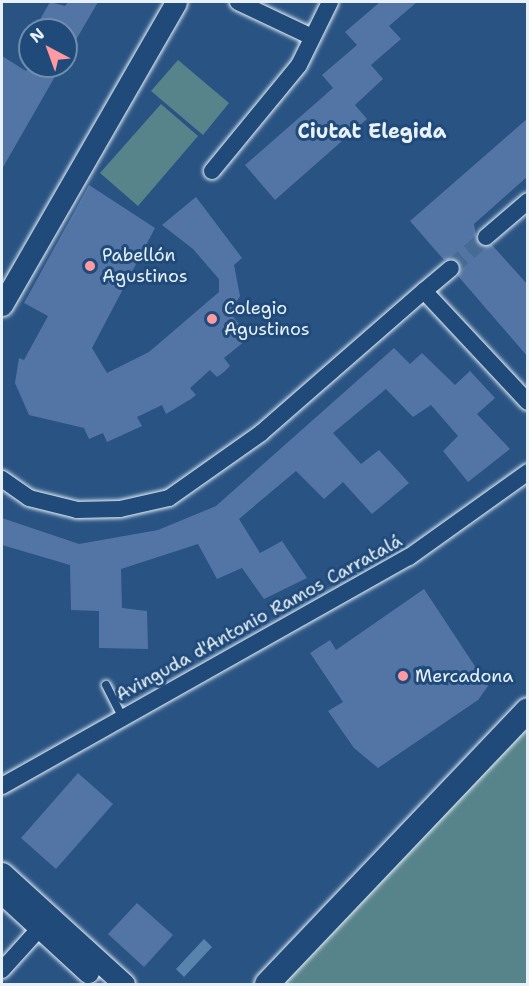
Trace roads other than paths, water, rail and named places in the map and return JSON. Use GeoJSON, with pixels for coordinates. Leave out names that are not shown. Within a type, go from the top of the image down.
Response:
{"type":"FeatureCollection","features":[{"type":"Feature","properties":{"kind":"main road"},"geometry":{"type":"LineString","coordinates":[[267,984],[528,710]]}},
{"type":"Feature","properties":{"kind":"street"},"geometry":{"type":"LineString","coordinates":[[2,305],[176,2]]}},
{"type":"Feature","properties":{"kind":"street"},"geometry":{"type":"LineString","coordinates":[[238,2],[310,36]]}},
{"type":"Feature","properties":{"kind":"street"},"geometry":{"type":"LineString","coordinates":[[212,171],[300,65],[310,36],[330,2]]}},
{"type":"Feature","properties":{"kind":"street"},"geometry":{"type":"LineString","coordinates":[[486,237],[528,201]]}},
{"type":"Feature","properties":{"kind":"street"},"geometry":{"type":"LineString","coordinates":[[2,479],[29,498],[77,510],[120,509],[169,498],[261,433],[451,268]]}},
{"type":"Feature","properties":{"kind":"street"},"geometry":{"type":"LineString","coordinates":[[424,291],[528,402]]}},
{"type":"Feature","properties":{"kind":"street","name":"Avinguda d'Antonio Ramos Carratalá"},"geometry":{"type":"LineString","coordinates":[[2,786],[409,557],[528,472]]}},
{"type":"Feature","properties":{"kind":"street"},"geometry":{"type":"LineString","coordinates":[[2,873],[124,984]]}},
{"type":"Feature","properties":{"kind":"street"},"geometry":{"type":"LineString","coordinates":[[2,893],[102,984]]}},
{"type":"Feature","properties":{"kind":"street"},"geometry":{"type":"LineString","coordinates":[[2,970],[39,929]]}},
{"type":"Feature","properties":{"kind":"lane"},"geometry":{"type":"LineString","coordinates":[[106,685],[123,718]]}},
{"type":"Feature","properties":{"kind":"water"},"geometry":{"type":"Polygon","coordinates":[[[204,939],[212,947],[184,977],[176,969],[204,939]]]}},
{"type":"Feature","properties":{"kind":"tunnel"},"geometry":{"type":"LineString","coordinates":[[451,268],[486,237]]}},
{"type":"Feature","properties":{"kind":"place","name":"Pabellón Agustinos"},"geometry":{"type":"Point","coordinates":[90,266]}},
{"type":"Feature","properties":{"kind":"place","name":"Colegio Agustinos"},"geometry":{"type":"Point","coordinates":[212,319]}},
{"type":"Feature","properties":{"kind":"place","name":"Mercadona"},"geometry":{"type":"Point","coordinates":[403,676]}},
{"type":"Feature","properties":{"kind":"district","name":"Ciutat Elegida"},"geometry":{"type":"Point","coordinates":[372,131]}}]}
